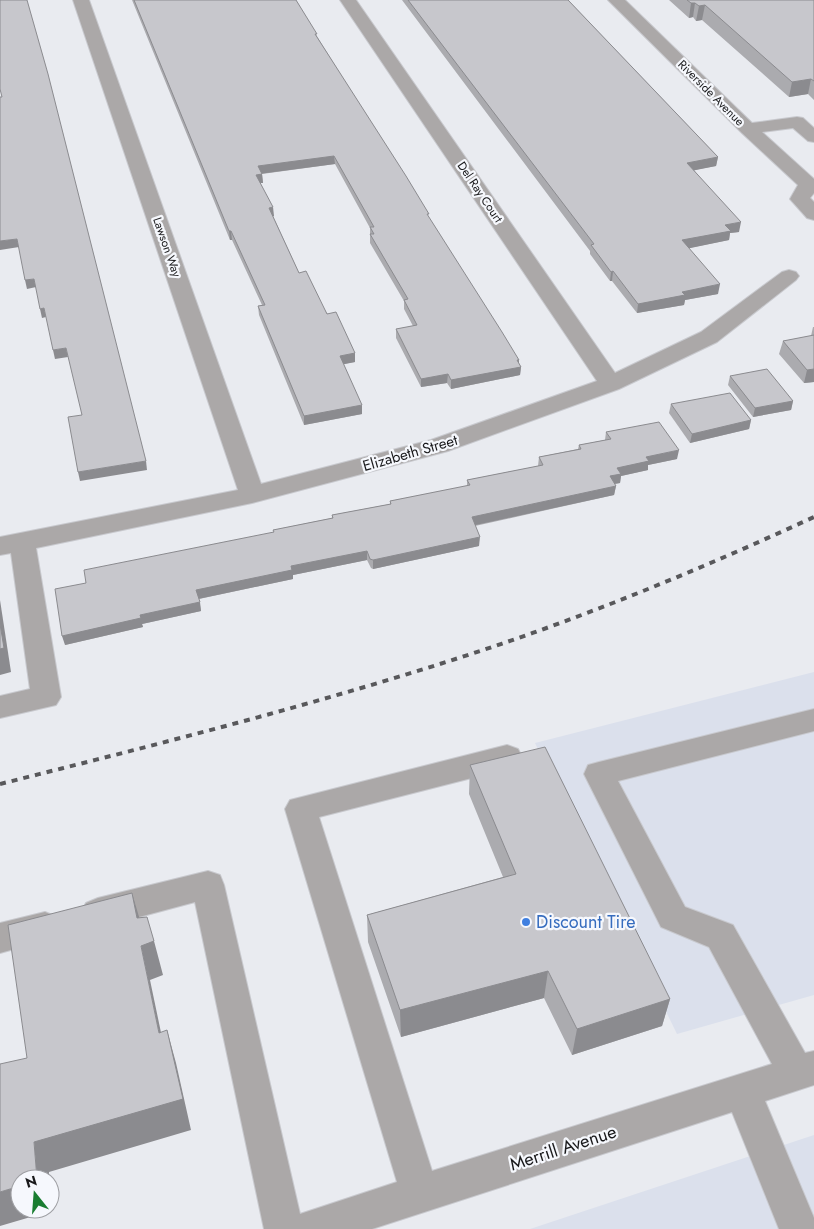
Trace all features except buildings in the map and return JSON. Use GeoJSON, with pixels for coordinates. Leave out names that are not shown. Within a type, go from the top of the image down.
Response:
{"type":"FeatureCollection","features":[{"type":"Feature","properties":{"kind":"street","name":"Lawson Way"},"geometry":{"type":"LineString","coordinates":[[81,0],[252,495]]}},
{"type":"Feature","properties":{"kind":"street","name":"Del Ray Court"},"geometry":{"type":"LineString","coordinates":[[348,0],[611,384]]}},
{"type":"Feature","properties":{"kind":"street","name":"Riverside Avenue"},"geometry":{"type":"LineString","coordinates":[[616,0],[748,130],[811,185],[800,199],[814,214]]}},
{"type":"Feature","properties":{"kind":"street"},"geometry":{"type":"LineString","coordinates":[[748,130],[797,122],[814,137]]}},
{"type":"Feature","properties":{"kind":"street","name":"Elizabeth Street"},"geometry":{"type":"LineString","coordinates":[[11,544],[252,495],[440,446],[611,384],[709,336],[789,276]]}},
{"type":"Feature","properties":{"kind":"street"},"geometry":{"type":"LineString","coordinates":[[0,707],[46,697],[11,544]]}},
{"type":"Feature","properties":{"kind":"street"},"geometry":{"type":"LineString","coordinates":[[805,1070],[721,936],[673,917],[599,774],[814,720]]}},
{"type":"Feature","properties":{"kind":"street"},"geometry":{"type":"LineString","coordinates":[[420,1194],[300,809],[525,753]]}},
{"type":"Feature","properties":{"kind":"street"},"geometry":{"type":"LineString","coordinates":[[0,938],[208,885],[284,1229]]}},
{"type":"Feature","properties":{"kind":"street","name":"Merrill Avenue"},"geometry":{"type":"LineString","coordinates":[[311,1229],[805,1070]]}},
{"type":"Feature","properties":{"kind":"street"},"geometry":{"type":"LineString","coordinates":[[742,1091],[799,1229]]}},
{"type":"Feature","properties":{"kind":"shaded area"},"geometry":{"type":"Polygon","coordinates":[[[814,672],[814,995],[677,1034],[535,743],[814,672]]]}},
{"type":"Feature","properties":{"kind":"shaded area"},"geometry":{"type":"Polygon","coordinates":[[[814,1135],[814,1229],[530,1229],[814,1135]]]}},
{"type":"Feature","properties":{"kind":"railway"},"geometry":{"type":"LineString","coordinates":[[0,784],[297,706],[474,653],[646,590],[814,517]]}},
{"type":"Feature","properties":{"kind":"place","name":"Discount Tire"},"geometry":{"type":"Point","coordinates":[526,922]}}]}
